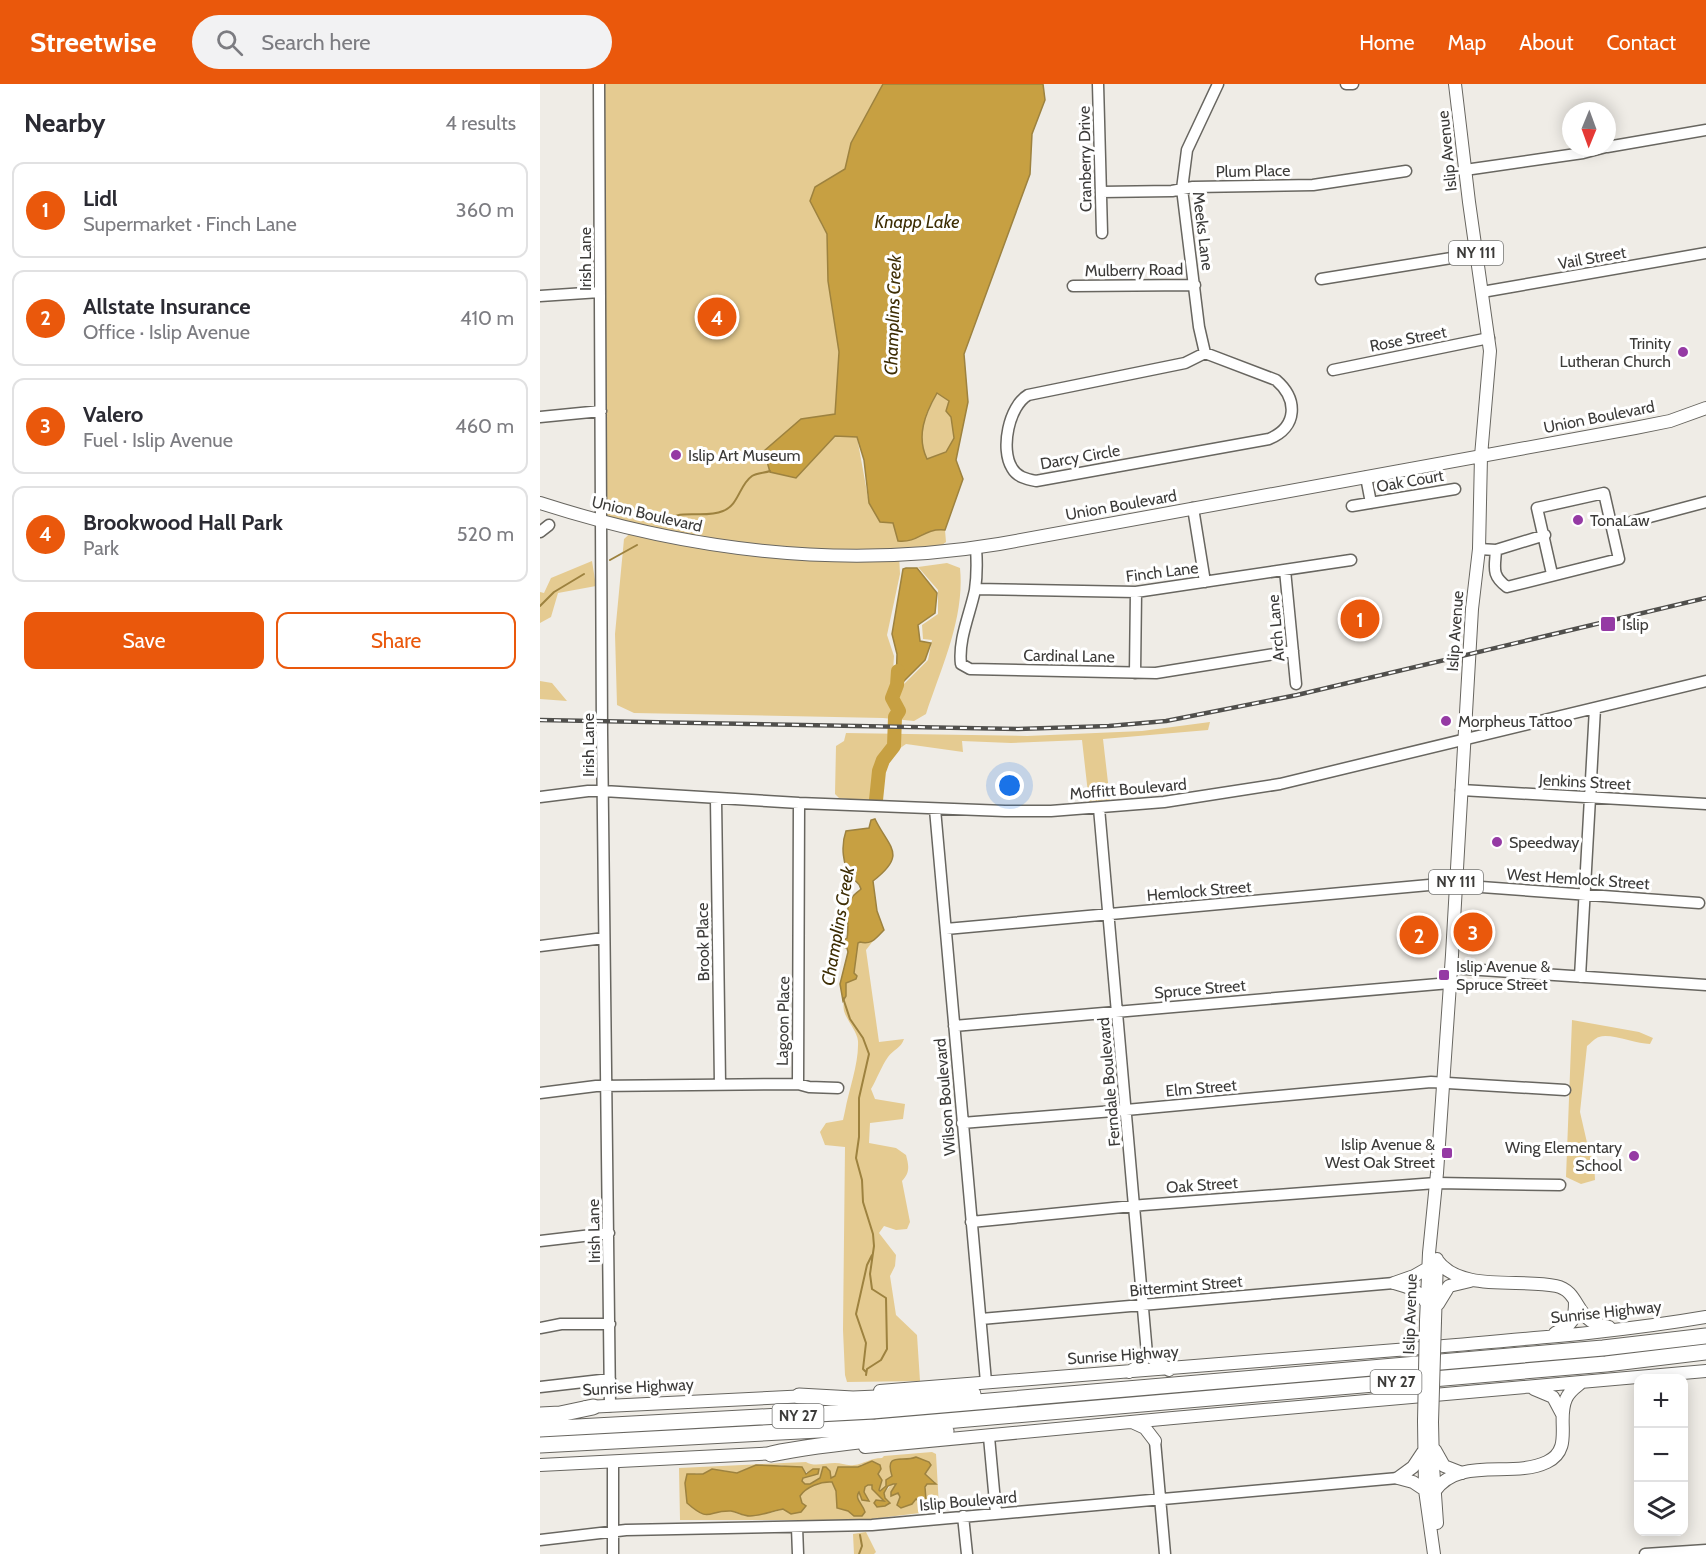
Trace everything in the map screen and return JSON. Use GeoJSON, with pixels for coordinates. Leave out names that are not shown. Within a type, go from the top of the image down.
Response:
{"type":"FeatureCollection","features":[{"type":"Feature","properties":{"kind":"highway","name":"Sunrise Highway"},"geometry":{"type":"LineString","coordinates":[[540,1429],[794,1416],[1055,1396],[1603,1348],[1706,1336]]}},
{"type":"Feature","properties":{"kind":"highway","name":"NY 27"},"geometry":{"type":"LineString","coordinates":[[540,1445],[824,1431],[1615,1363],[1706,1352]]}},
{"type":"Feature","properties":{"kind":"highway"},"geometry":{"type":"LineString","coordinates":[[799,1396],[853,1399],[983,1394],[1055,1396]]}},
{"type":"Feature","properties":{"kind":"highway"},"geometry":{"type":"LineString","coordinates":[[540,1416],[593,1407]]}},
{"type":"Feature","properties":{"kind":"highway"},"geometry":{"type":"LineString","coordinates":[[771,1454],[811,1445],[884,1440],[961,1429],[1020,1415]]}},
{"type":"Feature","properties":{"kind":"main road","name":"Islip Avenue"},"geometry":{"type":"LineString","coordinates":[[1436,1554],[1428,1448],[1432,1264],[1472,609],[1478,555],[1480,456],[1490,351],[1455,84]]}},
{"type":"Feature","properties":{"kind":"main road","name":"Union Boulevard"},"geometry":{"type":"LineString","coordinates":[[540,503],[602,522],[729,549],[871,556],[976,548],[1670,421],[1706,408]]}},
{"type":"Feature","properties":{"kind":"main road"},"geometry":{"type":"LineString","coordinates":[[1394,1282],[1419,1274],[1432,1264],[1474,1280],[1557,1286],[1568,1291],[1591,1321],[1620,1330]]}},
{"type":"Feature","properties":{"kind":"main road"},"geometry":{"type":"LineString","coordinates":[[1394,1282],[1413,1289],[1431,1306],[1449,1286],[1474,1280]]}},
{"type":"Feature","properties":{"kind":"main road"},"geometry":{"type":"LineString","coordinates":[[1550,1336],[1572,1323],[1575,1299]]}},
{"type":"Feature","properties":{"kind":"main road","name":"Sunrise Highway"},"geometry":{"type":"LineString","coordinates":[[540,1409],[799,1396],[1169,1370],[1620,1330],[1706,1317]]}},
{"type":"Feature","properties":{"kind":"main road"},"geometry":{"type":"LineString","coordinates":[[1128,1373],[1138,1366],[1147,1354],[1169,1370]]}},
{"type":"Feature","properties":{"kind":"main road"},"geometry":{"type":"LineString","coordinates":[[540,1465],[771,1454],[989,1437],[1173,1418],[1706,1371]]}},
{"type":"Feature","properties":{"kind":"main road"},"geometry":{"type":"LineString","coordinates":[[1398,1478],[1413,1482],[1430,1491],[1444,1480],[1462,1473],[1536,1466],[1547,1462],[1557,1454],[1563,1444],[1562,1414],[1566,1398],[1582,1382]]}},
{"type":"Feature","properties":{"kind":"main road"},"geometry":{"type":"LineString","coordinates":[[1528,1387],[1553,1397],[1562,1414]]}},
{"type":"Feature","properties":{"kind":"main road"},"geometry":{"type":"LineString","coordinates":[[1130,1422],[1145,1428],[1155,1441],[1162,1427],[1173,1418]]}},
{"type":"Feature","properties":{"kind":"main road"},"geometry":{"type":"LineString","coordinates":[[1398,1478],[1413,1467],[1428,1448],[1444,1466],[1462,1473]]}},
{"type":"Feature","properties":{"kind":"street","name":"Irish Lane"},"geometry":{"type":"LineString","coordinates":[[599,84],[604,938],[610,1406]]}},
{"type":"Feature","properties":{"kind":"street","name":"Cranberry Drive"},"geometry":{"type":"LineString","coordinates":[[1098,84],[1102,233]]}},
{"type":"Feature","properties":{"kind":"street","name":"Meeks Lane"},"geometry":{"type":"LineString","coordinates":[[1205,353],[1199,327],[1182,189],[1187,150],[1218,84]]}},
{"type":"Feature","properties":{"kind":"street"},"geometry":{"type":"LineString","coordinates":[[1346,84],[1353,84]]}},
{"type":"Feature","properties":{"kind":"street"},"geometry":{"type":"LineString","coordinates":[[1616,145],[1706,130]]}},
{"type":"Feature","properties":{"kind":"street"},"geometry":{"type":"LineString","coordinates":[[1465,170],[1562,156]]}},
{"type":"Feature","properties":{"kind":"street","name":"Plum Place"},"geometry":{"type":"LineString","coordinates":[[1101,192],[1172,191],[1192,187],[1313,185],[1406,171]]}},
{"type":"Feature","properties":{"kind":"street","name":"Vail Street"},"geometry":{"type":"LineString","coordinates":[[1482,292],[1706,253]]}},
{"type":"Feature","properties":{"kind":"street"},"geometry":{"type":"LineString","coordinates":[[1321,279],[1476,254]]}},
{"type":"Feature","properties":{"kind":"street","name":"Mulberry Road"},"geometry":{"type":"LineString","coordinates":[[1073,286],[1195,285]]}},
{"type":"Feature","properties":{"kind":"street"},"geometry":{"type":"LineString","coordinates":[[540,296],[600,292]]}},
{"type":"Feature","properties":{"kind":"street","name":"Rose Street"},"geometry":{"type":"LineString","coordinates":[[1333,370],[1489,338]]}},
{"type":"Feature","properties":{"kind":"street","name":"Darcy Circle"},"geometry":{"type":"LineString","coordinates":[[1205,353],[1275,380],[1283,387],[1292,406],[1290,422],[1285,430],[1269,439],[1036,481],[1019,476],[1012,469],[1007,455],[1008,434],[1012,414],[1021,399],[1028,395],[1185,363],[1205,353]]}},
{"type":"Feature","properties":{"kind":"street"},"geometry":{"type":"LineString","coordinates":[[540,417],[601,411]]}},
{"type":"Feature","properties":{"kind":"street","name":"Oak Court"},"geometry":{"type":"LineString","coordinates":[[1366,477],[1371,503]]}},
{"type":"Feature","properties":{"kind":"street","name":"Oak Court"},"geometry":{"type":"LineString","coordinates":[[1352,506],[1455,489]]}},
{"type":"Feature","properties":{"kind":"street"},"geometry":{"type":"LineString","coordinates":[[1496,550],[1495,573],[1497,579],[1507,587],[1619,559],[1604,493],[1537,508],[1552,574]]}},
{"type":"Feature","properties":{"kind":"street"},"geometry":{"type":"LineString","coordinates":[[1631,522],[1706,502]]}},
{"type":"Feature","properties":{"kind":"street"},"geometry":{"type":"LineString","coordinates":[[1194,508],[1205,582]]}},
{"type":"Feature","properties":{"kind":"street"},"geometry":{"type":"LineString","coordinates":[[1478,555],[1545,536]]}},
{"type":"Feature","properties":{"kind":"street","name":"Cardinal Lane"},"geometry":{"type":"LineString","coordinates":[[976,548],[975,589],[960,653],[961,664],[970,669],[1156,672],[1293,651]]}},
{"type":"Feature","properties":{"kind":"street"},"geometry":{"type":"LineString","coordinates":[[1478,555],[1495,563]]}},
{"type":"Feature","properties":{"kind":"street","name":"Finch Lane"},"geometry":{"type":"LineString","coordinates":[[975,589],[1136,592],[1351,560]]}},
{"type":"Feature","properties":{"kind":"street","name":"Arch Lane"},"geometry":{"type":"LineString","coordinates":[[1286,570],[1296,684]]}},
{"type":"Feature","properties":{"kind":"street"},"geometry":{"type":"LineString","coordinates":[[1135,673],[1136,592]]}},
{"type":"Feature","properties":{"kind":"street","name":"Moffitt Boulevard"},"geometry":{"type":"LineString","coordinates":[[540,796],[588,790],[716,799],[935,809],[1051,811],[1099,808],[1175,800],[1280,784],[1706,681]]}},
{"type":"Feature","properties":{"kind":"street"},"geometry":{"type":"LineString","coordinates":[[1580,977],[1595,708]]}},
{"type":"Feature","properties":{"kind":"street","name":"Jenkins Street"},"geometry":{"type":"LineString","coordinates":[[1461,790],[1706,804]]}},
{"type":"Feature","properties":{"kind":"street","name":"Brook Place"},"geometry":{"type":"LineString","coordinates":[[716,799],[720,1084]]}},
{"type":"Feature","properties":{"kind":"street","name":"Lagoon Place"},"geometry":{"type":"LineString","coordinates":[[540,1093],[607,1086],[798,1084],[799,803]]}},
{"type":"Feature","properties":{"kind":"street","name":"Ferndale Boulevard"},"geometry":{"type":"LineString","coordinates":[[1099,808],[1147,1354]]}},
{"type":"Feature","properties":{"kind":"street","name":"Wilson Boulevard"},"geometry":{"type":"LineString","coordinates":[[935,809],[986,1382]]}},
{"type":"Feature","properties":{"kind":"street","name":"Hemlock Street"},"geometry":{"type":"LineString","coordinates":[[946,929],[1440,884],[1455,886]]}},
{"type":"Feature","properties":{"kind":"street","name":"West Hemlock Street"},"geometry":{"type":"LineString","coordinates":[[1455,886],[1699,903]]}},
{"type":"Feature","properties":{"kind":"street"},"geometry":{"type":"LineString","coordinates":[[540,946],[604,938]]}},
{"type":"Feature","properties":{"kind":"street"},"geometry":{"type":"LineString","coordinates":[[1451,968],[1706,985]]}},
{"type":"Feature","properties":{"kind":"street","name":"Spruce Street"},"geometry":{"type":"LineString","coordinates":[[954,1026],[1450,983]]}},
{"type":"Feature","properties":{"kind":"street","name":"Elm Street"},"geometry":{"type":"LineString","coordinates":[[963,1123],[1431,1082],[1565,1090]]}},
{"type":"Feature","properties":{"kind":"street"},"geometry":{"type":"LineString","coordinates":[[798,1084],[809,1087],[838,1088]]}},
{"type":"Feature","properties":{"kind":"street","name":"Oak Street"},"geometry":{"type":"LineString","coordinates":[[971,1222],[1436,1183],[1560,1185]]}},
{"type":"Feature","properties":{"kind":"street"},"geometry":{"type":"LineString","coordinates":[[540,1240],[609,1233]]}},
{"type":"Feature","properties":{"kind":"street","name":"Bittermint Street"},"geometry":{"type":"LineString","coordinates":[[981,1319],[1394,1282]]}},
{"type":"Feature","properties":{"kind":"street"},"geometry":{"type":"LineString","coordinates":[[540,1328],[561,1324],[610,1324]]}},
{"type":"Feature","properties":{"kind":"street"},"geometry":{"type":"LineString","coordinates":[[540,1387],[610,1379]]}},
{"type":"Feature","properties":{"kind":"street"},"geometry":{"type":"LineString","coordinates":[[989,1437],[996,1513]]}},
{"type":"Feature","properties":{"kind":"street"},"geometry":{"type":"LineString","coordinates":[[1155,1441],[1165,1554]]}},
{"type":"Feature","properties":{"kind":"street"},"geometry":{"type":"LineString","coordinates":[[613,1462],[613,1554]]}},
{"type":"Feature","properties":{"kind":"street","name":"Islip Boulevard"},"geometry":{"type":"LineString","coordinates":[[540,1540],[613,1531],[861,1525],[1398,1478]]}},
{"type":"Feature","properties":{"kind":"street"},"geometry":{"type":"LineString","coordinates":[[963,1516],[967,1554]]}},
{"type":"Feature","properties":{"kind":"street"},"geometry":{"type":"LineString","coordinates":[[797,1527],[798,1554]]}},
{"type":"Feature","properties":{"kind":"street"},"geometry":{"type":"LineString","coordinates":[[1645,1554],[1706,1550]]}},
{"type":"Feature","properties":{"kind":"shaded area"},"geometry":{"type":"Polygon","coordinates":[[[600,84],[883,84],[851,143],[845,169],[815,187],[821,224],[827,234],[828,281],[839,352],[835,414],[801,419],[796,478],[836,435],[857,437],[869,503],[893,523],[899,541],[912,540],[931,531],[945,530],[946,542],[933,552],[899,555],[900,574],[887,635],[894,656],[892,687],[899,689],[928,660],[932,640],[923,639],[922,625],[938,614],[938,590],[918,567],[947,563],[960,568],[959,605],[950,642],[926,714],[914,721],[883,718],[634,713],[617,705],[615,634],[624,539],[636,528],[602,516],[600,84]]]}},
{"type":"Feature","properties":{"kind":"shaded area"},"geometry":{"type":"Polygon","coordinates":[[[937,393],[949,401],[954,438],[946,452],[926,459],[922,441],[923,425],[937,393]]]}},
{"type":"Feature","properties":{"kind":"shaded area"},"geometry":{"type":"Polygon","coordinates":[[[592,561],[596,586],[558,593],[551,617],[540,623],[540,592],[544,593],[551,578],[592,561]]]}},
{"type":"Feature","properties":{"kind":"shaded area"},"geometry":{"type":"Polygon","coordinates":[[[540,681],[552,683],[567,701],[540,699],[540,681]]]}},
{"type":"Feature","properties":{"kind":"shaded area"},"geometry":{"type":"Polygon","coordinates":[[[1210,722],[1208,730],[1103,739],[1110,800],[1089,802],[1082,740],[1011,743],[962,741],[963,752],[906,744],[889,762],[879,803],[839,798],[835,794],[836,746],[844,741],[846,733],[1027,736],[1142,731],[1210,722]]]}},
{"type":"Feature","properties":{"kind":"shaded area"},"geometry":{"type":"Polygon","coordinates":[[[873,941],[866,950],[879,1042],[904,1039],[888,1057],[871,1089],[875,1099],[905,1104],[903,1119],[870,1123],[869,1143],[896,1148],[906,1155],[907,1159],[908,1172],[902,1181],[910,1222],[907,1229],[896,1230],[884,1226],[879,1233],[896,1255],[895,1266],[890,1276],[896,1315],[917,1335],[920,1381],[847,1382],[845,1375],[843,1330],[845,1147],[825,1145],[820,1132],[826,1123],[843,1120],[858,1049],[857,1037],[844,1011],[846,983],[856,979],[854,973],[858,943],[873,941]]]}},
{"type":"Feature","properties":{"kind":"shaded area"},"geometry":{"type":"Polygon","coordinates":[[[1572,1020],[1639,1032],[1653,1038],[1650,1044],[1604,1036],[1596,1038],[1587,1046],[1580,1112],[1588,1147],[1594,1161],[1595,1180],[1581,1184],[1566,1177],[1572,1020]]]}},
{"type":"Feature","properties":{"kind":"shaded area"},"geometry":{"type":"Polygon","coordinates":[[[932,1452],[936,1454],[939,1507],[936,1511],[863,1520],[680,1520],[679,1468],[806,1462],[851,1465],[884,1456],[932,1452]],[[897,1459],[890,1470],[892,1476],[880,1491],[878,1474],[869,1464],[862,1464],[858,1467],[839,1467],[835,1476],[831,1478],[823,1467],[820,1478],[809,1484],[802,1481],[810,1473],[781,1465],[748,1468],[737,1473],[721,1470],[703,1474],[695,1473],[722,1503],[739,1514],[748,1516],[767,1514],[802,1503],[800,1496],[810,1487],[832,1482],[836,1491],[837,1508],[848,1511],[854,1516],[864,1509],[858,1500],[858,1494],[859,1491],[860,1494],[864,1492],[868,1485],[872,1485],[885,1501],[876,1501],[877,1507],[888,1501],[884,1493],[893,1483],[896,1484],[893,1494],[898,1493],[900,1497],[898,1501],[916,1499],[923,1503],[926,1500],[927,1484],[935,1484],[935,1482],[925,1474],[928,1471],[910,1460],[897,1459]]]}},
{"type":"Feature","properties":{"kind":"shaded area"},"geometry":{"type":"Polygon","coordinates":[[[866,1532],[876,1552],[874,1554],[854,1554],[853,1534],[866,1532]]]}},
{"type":"Feature","properties":{"kind":"water","name":"Knapp Lake"},"geometry":{"type":"Polygon","coordinates":[[[883,84],[1043,84],[1045,100],[1032,134],[1030,174],[964,354],[968,402],[956,460],[963,479],[945,530],[931,531],[905,541],[898,541],[893,523],[880,522],[869,503],[864,460],[857,437],[835,436],[796,478],[770,472],[764,451],[801,419],[835,414],[839,352],[828,281],[827,234],[810,201],[815,187],[845,169],[851,143],[883,84]],[[937,393],[929,409],[922,434],[927,459],[946,452],[954,438],[951,417],[946,411],[949,401],[937,393]]]}},
{"type":"Feature","properties":{"kind":"water"},"geometry":{"type":"Polygon","coordinates":[[[917,568],[937,593],[935,613],[918,625],[920,641],[931,643],[925,660],[896,689],[897,654],[892,634],[903,569],[917,568]]]}},
{"type":"Feature","properties":{"kind":"water"},"geometry":{"type":"Polygon","coordinates":[[[875,819],[890,844],[893,857],[884,872],[873,881],[877,911],[884,930],[871,942],[858,943],[854,973],[857,976],[856,979],[846,983],[846,996],[843,1001],[840,984],[848,952],[847,948],[840,946],[847,938],[849,904],[853,896],[861,889],[846,867],[843,855],[844,837],[846,831],[869,828],[871,820],[875,819]]]}},
{"type":"Feature","properties":{"kind":"water"},"geometry":{"type":"Polygon","coordinates":[[[916,1457],[929,1462],[931,1465],[925,1474],[936,1484],[927,1484],[925,1487],[926,1500],[923,1503],[916,1499],[912,1504],[901,1508],[897,1505],[900,1497],[898,1493],[891,1496],[896,1484],[893,1484],[888,1486],[884,1493],[890,1503],[877,1507],[874,1503],[876,1500],[884,1501],[872,1489],[872,1485],[868,1485],[864,1492],[869,1501],[862,1500],[859,1492],[858,1495],[865,1512],[862,1516],[854,1516],[848,1511],[837,1508],[836,1491],[832,1482],[819,1484],[806,1490],[800,1496],[802,1503],[806,1506],[801,1512],[791,1514],[783,1509],[754,1516],[731,1511],[705,1514],[687,1503],[685,1483],[687,1474],[703,1474],[712,1469],[737,1473],[756,1465],[802,1467],[806,1474],[813,1469],[819,1469],[818,1474],[803,1478],[802,1481],[805,1484],[810,1484],[820,1478],[823,1467],[830,1471],[831,1478],[835,1476],[838,1467],[858,1467],[872,1461],[880,1465],[881,1469],[878,1474],[882,1480],[880,1491],[886,1486],[886,1480],[892,1476],[890,1468],[893,1461],[916,1457]]]}},
{"type":"Feature","properties":{"kind":"waterway"},"geometry":{"type":"LineString","coordinates":[[661,525],[674,516],[723,511],[736,500],[744,484],[752,476],[770,471]]}},
{"type":"Feature","properties":{"kind":"waterway"},"geometry":{"type":"LineString","coordinates":[[610,560],[637,545]]}},
{"type":"Feature","properties":{"kind":"waterway"},"geometry":{"type":"LineString","coordinates":[[540,606],[554,592],[584,574]]}},
{"type":"Feature","properties":{"kind":"waterway","name":"Champlins Creek"},"geometry":{"type":"LineString","coordinates":[[876,800],[879,771],[883,760],[894,746],[895,717],[899,711],[892,698],[897,685],[898,671]]}},
{"type":"Feature","properties":{"kind":"waterway","name":"Champlins Creek"},"geometry":{"type":"LineString","coordinates":[[843,998],[850,1019],[863,1038],[869,1054],[859,1098],[859,1137],[856,1158],[862,1180],[863,1202],[873,1234],[874,1246],[870,1274],[872,1289],[886,1298],[887,1349],[881,1360],[867,1369],[866,1375]]}},
{"type":"Feature","properties":{"kind":"waterway"},"geometry":{"type":"LineString","coordinates":[[866,1372],[863,1369],[866,1343],[856,1314],[867,1265],[872,1255]]}},
{"type":"Feature","properties":{"kind":"waterway","name":"Champlins Creek"},"geometry":{"type":"LineString","coordinates":[[859,1554],[862,1546],[860,1535]]}},
{"type":"Feature","properties":{"kind":"railway"},"geometry":{"type":"LineString","coordinates":[[540,720],[1018,729],[1109,726],[1166,721],[1297,695],[1706,598]]}},
{"type":"Feature","properties":{"kind":"place","name":"Brookwood Hall Park"},"geometry":{"type":"Point","coordinates":[717,317]}},
{"type":"Feature","properties":{"kind":"place","name":"Trinity Lutheran Church"},"geometry":{"type":"Point","coordinates":[1683,352]}},
{"type":"Feature","properties":{"kind":"place","name":"Islip Art Museum"},"geometry":{"type":"Point","coordinates":[676,455]}},
{"type":"Feature","properties":{"kind":"place","name":"TonaLaw"},"geometry":{"type":"Point","coordinates":[1578,520]}},
{"type":"Feature","properties":{"kind":"place","name":"Lidl"},"geometry":{"type":"Point","coordinates":[1360,619]}},
{"type":"Feature","properties":{"kind":"place","name":"Islip"},"geometry":{"type":"Point","coordinates":[1608,624]}},
{"type":"Feature","properties":{"kind":"place","name":"Morpheus Tattoo"},"geometry":{"type":"Point","coordinates":[1446,721]}},
{"type":"Feature","properties":{"kind":"place","name":"Speedway"},"geometry":{"type":"Point","coordinates":[1497,842]}},
{"type":"Feature","properties":{"kind":"place","name":"Valero"},"geometry":{"type":"Point","coordinates":[1473,932]}},
{"type":"Feature","properties":{"kind":"place","name":"Allstate Insurance"},"geometry":{"type":"Point","coordinates":[1419,935]}},
{"type":"Feature","properties":{"kind":"place","name":"Islip Avenue & Spruce Street"},"geometry":{"type":"Point","coordinates":[1444,975]}},
{"type":"Feature","properties":{"kind":"place","name":"Islip Avenue & West Oak Street"},"geometry":{"type":"Point","coordinates":[1447,1153]}},
{"type":"Feature","properties":{"kind":"place","name":"Wing Elementary School"},"geometry":{"type":"Point","coordinates":[1634,1156]}}]}
